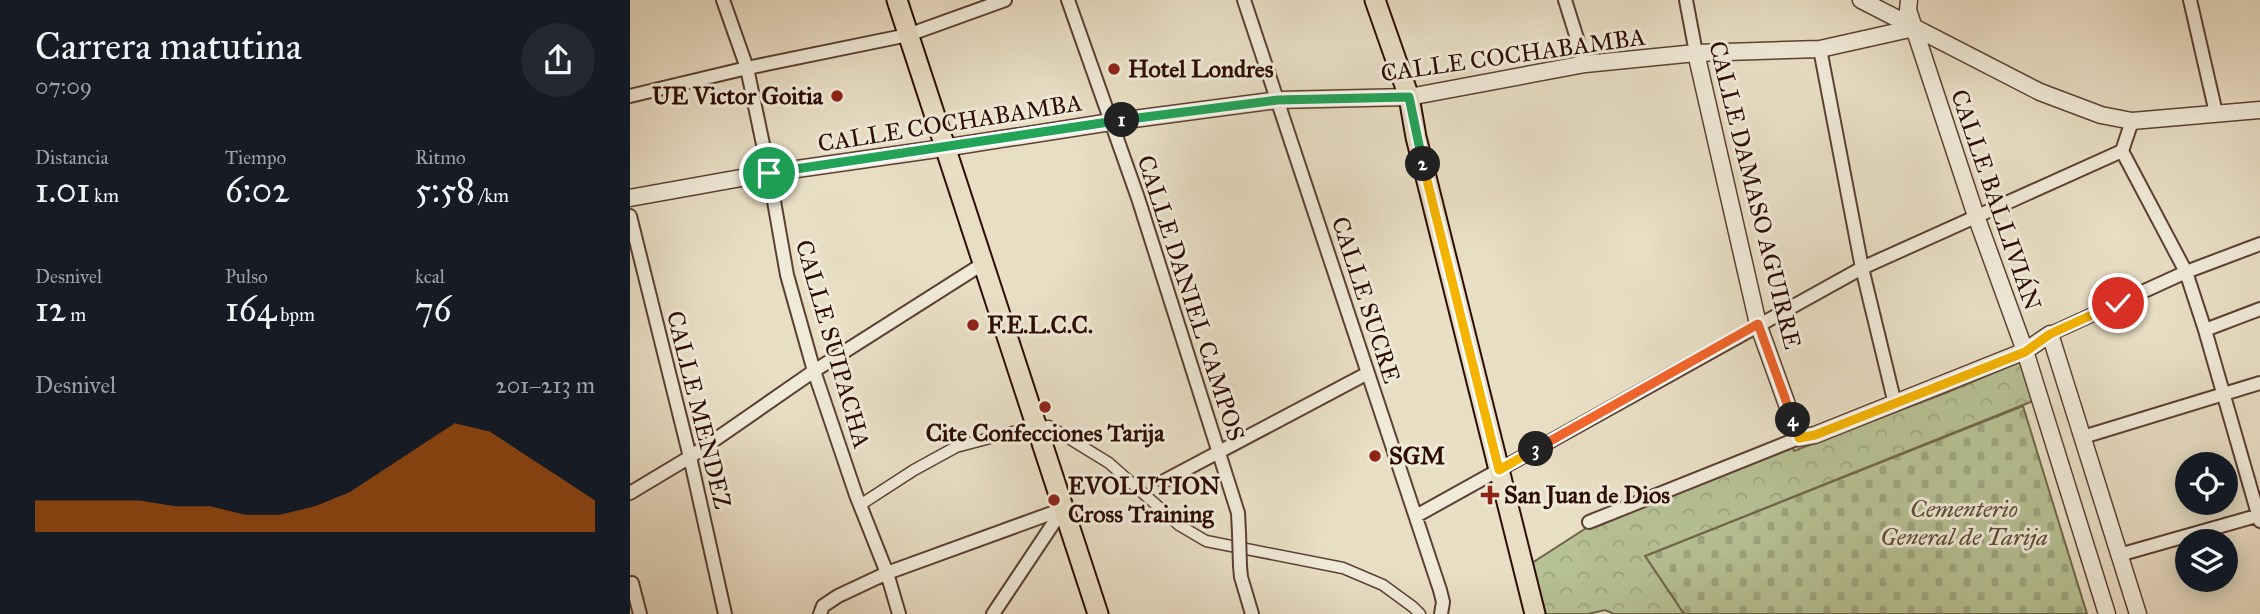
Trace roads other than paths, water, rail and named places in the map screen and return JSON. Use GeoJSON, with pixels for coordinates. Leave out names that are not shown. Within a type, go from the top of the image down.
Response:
{"type":"FeatureCollection","features":[{"type":"Feature","properties":{"kind":"main road"},"geometry":{"type":"LineString","coordinates":[[897,0],[1098,614]]}},
{"type":"Feature","properties":{"kind":"main road"},"geometry":{"type":"LineString","coordinates":[[1376,0],[1409,97],[1416,137],[1535,614]]}},
{"type":"Feature","properties":{"kind":"street","name":"CALLE SUIPACHA"},"geometry":{"type":"LineString","coordinates":[[723,0],[747,68],[769,173],[786,275],[814,372],[860,505],[887,573],[899,614]]}},
{"type":"Feature","properties":{"kind":"street"},"geometry":{"type":"LineString","coordinates":[[630,96],[747,68],[908,35],[1005,0]]}},
{"type":"Feature","properties":{"kind":"street","name":"CALLE DANIEL CAMPOS"},"geometry":{"type":"LineString","coordinates":[[1068,0],[1138,198],[1238,513],[1241,577],[1252,614]]}},
{"type":"Feature","properties":{"kind":"street","name":"CALLE SUCRE"},"geometry":{"type":"LineString","coordinates":[[1244,0],[1440,590],[1443,602],[1441,614]]}},
{"type":"Feature","properties":{"kind":"street"},"geometry":{"type":"LineString","coordinates":[[1565,0],[1585,64]]}},
{"type":"Feature","properties":{"kind":"street","name":"CALLE DAMASO AGUIRRE"},"geometry":{"type":"LineString","coordinates":[[1686,0],[1758,324],[1799,438]]}},
{"type":"Feature","properties":{"kind":"street"},"geometry":{"type":"LineString","coordinates":[[1861,0],[2040,92],[2101,115],[2132,121],[2260,110]]}},
{"type":"Feature","properties":{"kind":"street","name":"CALLE BALLIVIÁN"},"geometry":{"type":"LineString","coordinates":[[1909,0],[1908,9],[1914,28],[1976,216],[2025,352],[2107,614]]}},
{"type":"Feature","properties":{"kind":"street"},"geometry":{"type":"LineString","coordinates":[[2190,0],[2216,113]]}},
{"type":"Feature","properties":{"kind":"street","name":"CALLE COCHABAMBA"},"geometry":{"type":"LineString","coordinates":[[630,198],[769,173],[1111,121],[1278,100],[1409,97],[1585,64],[1696,53],[1819,49],[1914,28]]}},
{"type":"Feature","properties":{"kind":"street"},"geometry":{"type":"LineString","coordinates":[[1819,49],[1862,268],[1895,404]]}},
{"type":"Feature","properties":{"kind":"street"},"geometry":{"type":"LineString","coordinates":[[2119,555],[2259,517],[2186,272],[2122,151],[2132,121]]}},
{"type":"Feature","properties":{"kind":"street"},"geometry":{"type":"LineString","coordinates":[[1416,516],[1862,268],[2122,151]]}},
{"type":"Feature","properties":{"kind":"street","name":"CALLE MENDEZ"},"geometry":{"type":"LineString","coordinates":[[630,216],[691,457],[725,614]]}},
{"type":"Feature","properties":{"kind":"street"},"geometry":{"type":"LineString","coordinates":[[1589,522],[2025,352],[2050,334],[2186,272],[2260,244]]}},
{"type":"Feature","properties":{"kind":"street"},"geometry":{"type":"LineString","coordinates":[[630,493],[691,457],[814,372],[984,262]]}},
{"type":"Feature","properties":{"kind":"street"},"geometry":{"type":"LineString","coordinates":[[2205,330],[2260,309]]}},
{"type":"Feature","properties":{"kind":"street","name":"CALLE BALLIVIÁN"},"geometry":{"type":"LineString","coordinates":[[2050,334],[2138,614]]}},
{"type":"Feature","properties":{"kind":"street"},"geometry":{"type":"LineString","coordinates":[[1164,481],[1367,373]]}},
{"type":"Feature","properties":{"kind":"street"},"geometry":{"type":"LineString","coordinates":[[2083,437],[2260,383]]}},
{"type":"Feature","properties":{"kind":"street"},"geometry":{"type":"LineString","coordinates":[[860,505],[956,447],[1049,426],[1109,463],[1180,525],[1206,541],[1343,568],[1383,585],[1420,614]]}},
{"type":"Feature","properties":{"kind":"street"},"geometry":{"type":"LineString","coordinates":[[820,614],[823,606],[838,596],[887,573],[1063,509]]}},
{"type":"Feature","properties":{"kind":"street"},"geometry":{"type":"LineString","coordinates":[[993,614],[1063,509]]}},
{"type":"Feature","properties":{"kind":"street"},"geometry":{"type":"LineString","coordinates":[[632,583],[640,614]]}},
{"type":"Feature","properties":{"kind":"place","name":"Hotel Londres"},"geometry":{"type":"Point","coordinates":[1114,69]}},
{"type":"Feature","properties":{"kind":"place","name":"UE Victor Goitia"},"geometry":{"type":"Point","coordinates":[837,96]}},
{"type":"Feature","properties":{"kind":"place","name":"F.E.L.C.C."},"geometry":{"type":"Point","coordinates":[973,325]}},
{"type":"Feature","properties":{"kind":"place","name":"Cite Confecciones Tarija"},"geometry":{"type":"Point","coordinates":[1045,407]}},
{"type":"Feature","properties":{"kind":"place","name":"SGM"},"geometry":{"type":"Point","coordinates":[1375,456]}},
{"type":"Feature","properties":{"kind":"place","name":"San Juan de Dios"},"geometry":{"type":"Point","coordinates":[1490,495]}},
{"type":"Feature","properties":{"kind":"place","name":"EVOLUTION Cross Training"},"geometry":{"type":"Point","coordinates":[1054,500]}},
{"type":"Feature","properties":{"kind":"park label","name":"Cementerio General de Tarija"},"geometry":{"type":"Point","coordinates":[1964,523]}}]}
